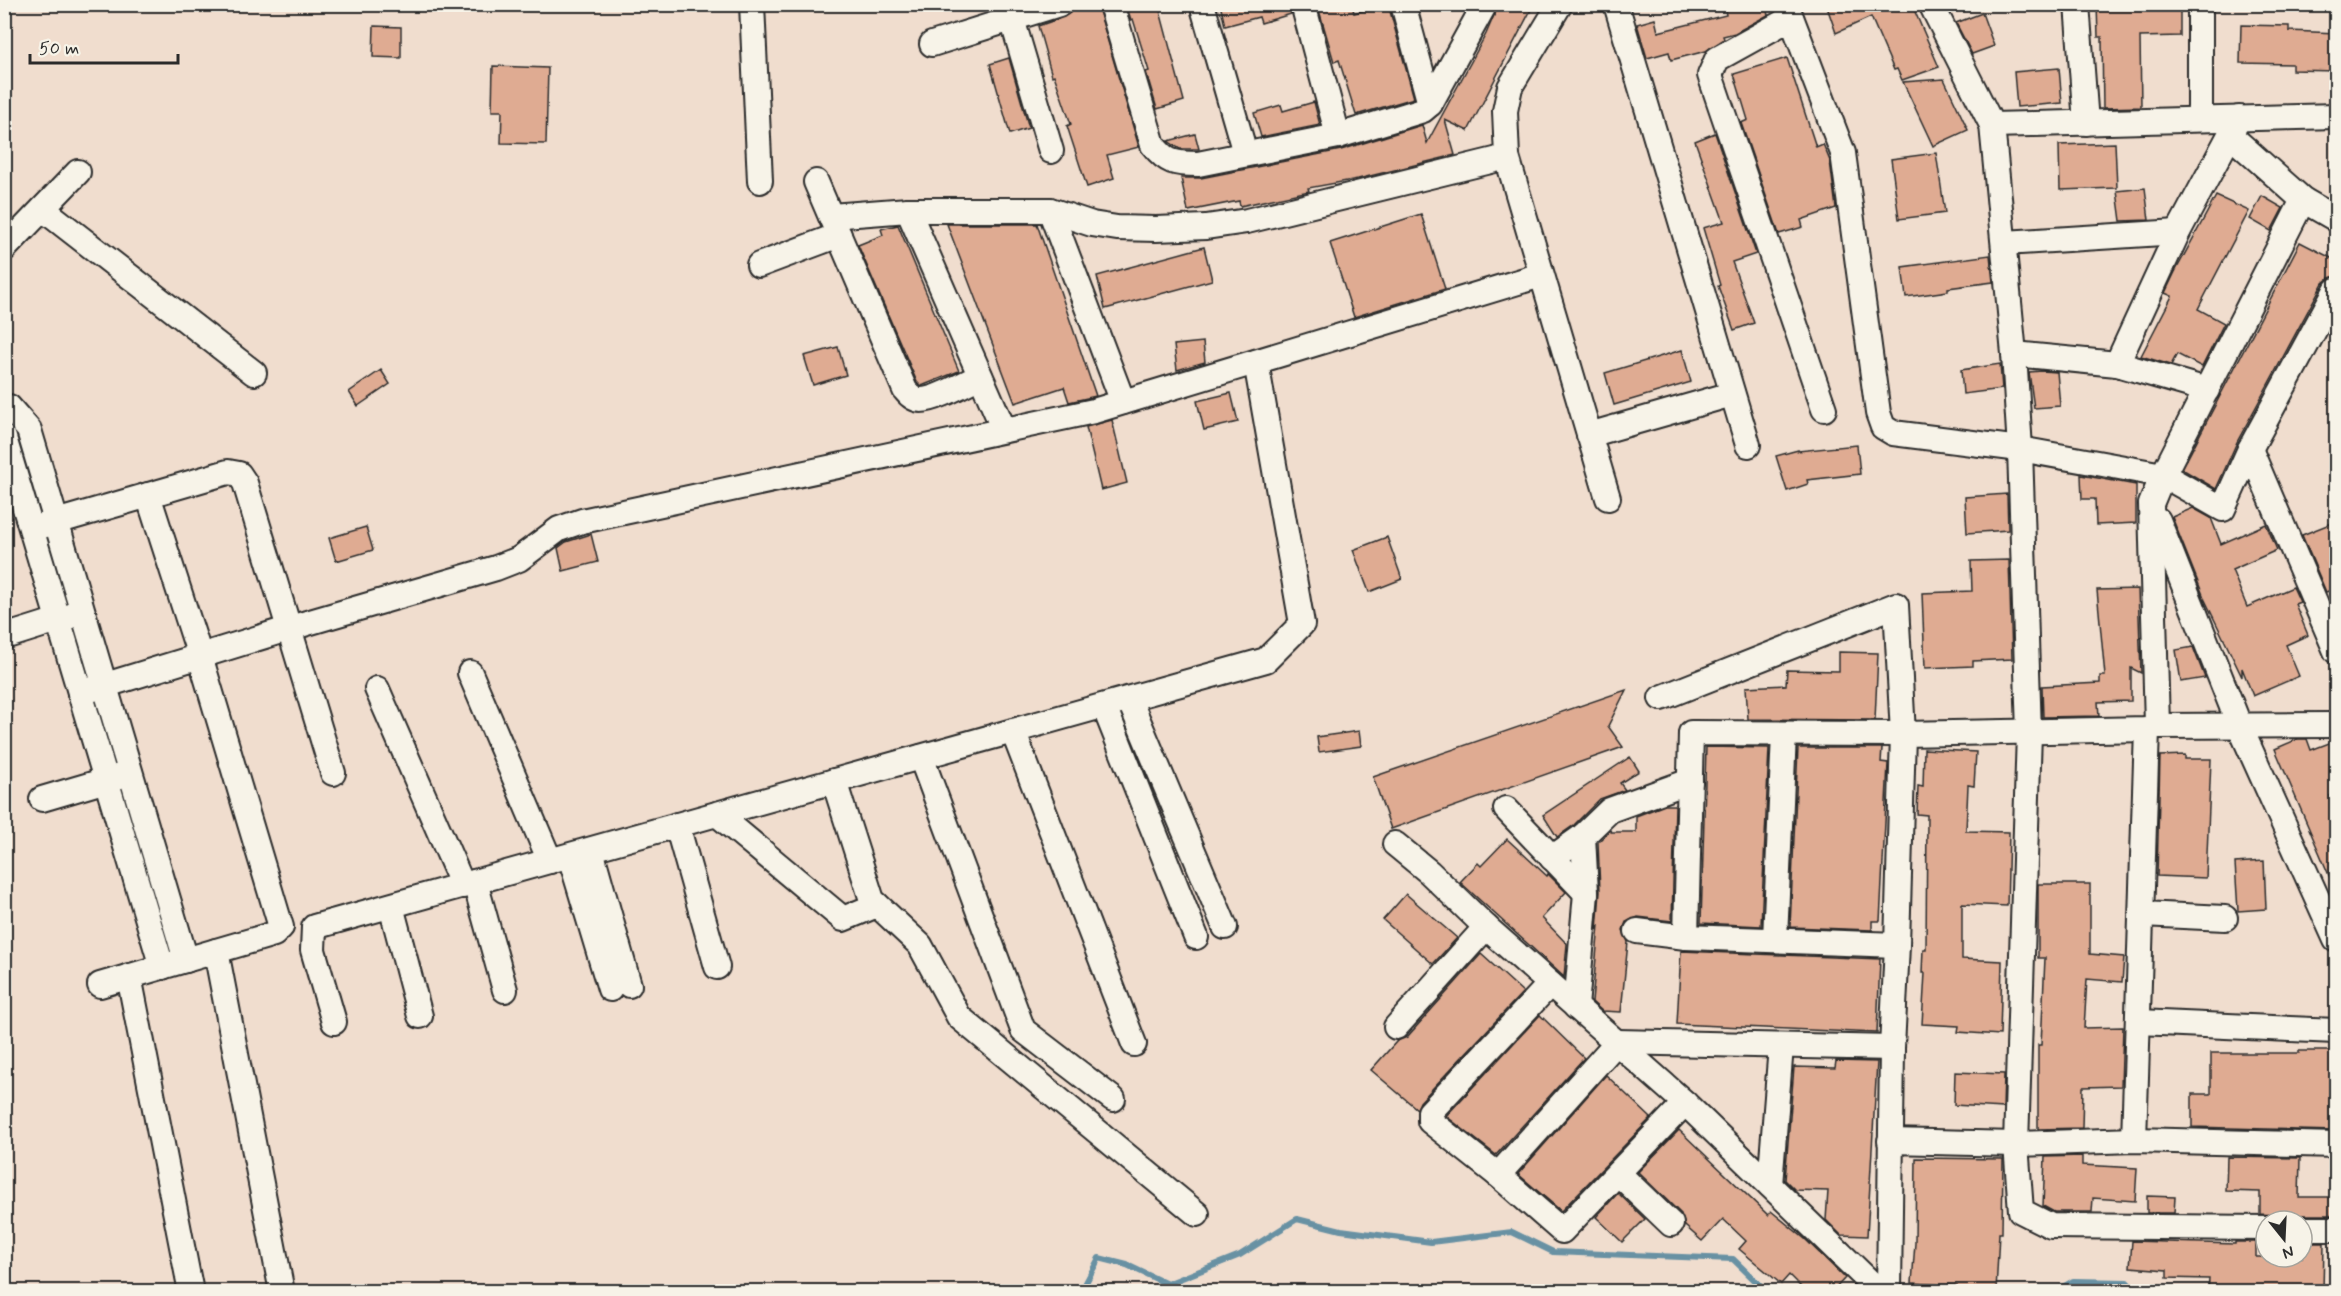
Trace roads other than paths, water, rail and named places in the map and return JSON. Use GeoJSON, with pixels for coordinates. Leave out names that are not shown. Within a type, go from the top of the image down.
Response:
{"type":"FeatureCollection","features":[{"type":"Feature","properties":{"kind":"street"},"geometry":{"type":"LineString","coordinates":[[752,4],[760,181]]}},
{"type":"Feature","properties":{"kind":"street"},"geometry":{"type":"LineString","coordinates":[[932,44],[1059,4]]}},
{"type":"Feature","properties":{"kind":"street"},"geometry":{"type":"LineString","coordinates":[[1111,4],[1153,145],[1168,161],[1182,164],[1197,164],[1338,136],[1423,110],[1430,104],[1485,4]]}},
{"type":"Feature","properties":{"kind":"street"},"geometry":{"type":"LineString","coordinates":[[1202,4],[1245,153]]}},
{"type":"Feature","properties":{"kind":"street"},"geometry":{"type":"LineString","coordinates":[[1403,4],[1430,104]]}},
{"type":"Feature","properties":{"kind":"street"},"geometry":{"type":"LineString","coordinates":[[1560,4],[1510,87],[1505,111],[1507,157],[1608,498]]}},
{"type":"Feature","properties":{"kind":"street"},"geometry":{"type":"LineString","coordinates":[[1617,4],[1748,445]]}},
{"type":"Feature","properties":{"kind":"street"},"geometry":{"type":"LineString","coordinates":[[1931,4],[1992,125],[2014,354],[2020,449],[2029,733],[2016,1144],[2021,1211],[2051,1226],[2254,1228]]}},
{"type":"Feature","properties":{"kind":"street"},"geometry":{"type":"LineString","coordinates":[[2077,4],[2086,123]]}},
{"type":"Feature","properties":{"kind":"street"},"geometry":{"type":"LineString","coordinates":[[2200,120],[2200,5],[2220,4]]}},
{"type":"Feature","properties":{"kind":"street"},"geometry":{"type":"LineString","coordinates":[[1308,6],[1338,136]]}},
{"type":"Feature","properties":{"kind":"street"},"geometry":{"type":"LineString","coordinates":[[1824,410],[1710,75],[1717,59],[1788,11],[1843,153],[1878,413],[1883,427],[1893,433],[2020,449],[2163,475],[2223,509],[2250,449],[2337,290]]}},
{"type":"Feature","properties":{"kind":"street"},"geometry":{"type":"LineString","coordinates":[[1012,19],[1051,152]]}},
{"type":"Feature","properties":{"kind":"street"},"geometry":{"type":"LineString","coordinates":[[1992,125],[2200,120],[2235,127],[2337,116]]}},
{"type":"Feature","properties":{"kind":"street"},"geometry":{"type":"LineString","coordinates":[[2235,127],[2303,200],[2337,219]]}},
{"type":"Feature","properties":{"kind":"street"},"geometry":{"type":"LineString","coordinates":[[2117,364],[2178,232],[2235,127]]}},
{"type":"Feature","properties":{"kind":"street"},"geometry":{"type":"LineString","coordinates":[[759,264],[835,225],[908,210],[1050,210],[1092,224],[1117,228],[1156,230],[1206,227],[1247,221],[1507,157]]}},
{"type":"Feature","properties":{"kind":"street"},"geometry":{"type":"LineString","coordinates":[[4,249],[78,172]]}},
{"type":"Feature","properties":{"kind":"street"},"geometry":{"type":"LineString","coordinates":[[816,182],[910,397],[919,400],[929,398],[980,376]]}},
{"type":"Feature","properties":{"kind":"street"},"geometry":{"type":"LineString","coordinates":[[2134,1140],[2142,914],[2152,728],[2151,504],[2163,475],[2303,200]]}},
{"type":"Feature","properties":{"kind":"street"},"geometry":{"type":"LineString","coordinates":[[44,208],[254,373]]}},
{"type":"Feature","properties":{"kind":"street"},"geometry":{"type":"LineString","coordinates":[[908,210],[1004,430]]}},
{"type":"Feature","properties":{"kind":"street"},"geometry":{"type":"LineString","coordinates":[[1050,210],[1123,402]]}},
{"type":"Feature","properties":{"kind":"street"},"geometry":{"type":"LineString","coordinates":[[2004,243],[2178,232]]}},
{"type":"Feature","properties":{"kind":"street"},"geometry":{"type":"LineString","coordinates":[[80,693],[289,628],[496,568],[519,559],[559,529],[582,521],[1094,411],[1541,275]]}},
{"type":"Feature","properties":{"kind":"street"},"geometry":{"type":"LineString","coordinates":[[2014,354],[2117,364],[2207,390]]}},
{"type":"Feature","properties":{"kind":"street"},"geometry":{"type":"LineString","coordinates":[[334,1022],[314,950],[314,927],[1266,660],[1302,624],[1256,362]]}},
{"type":"Feature","properties":{"kind":"street"},"geometry":{"type":"LineString","coordinates":[[1589,435],[1732,394]]}},
{"type":"Feature","properties":{"kind":"street"},"geometry":{"type":"LineString","coordinates":[[7,399],[4,436],[8,462],[32,529],[162,967]]}},
{"type":"Feature","properties":{"kind":"street"},"geometry":{"type":"LineString","coordinates":[[7,399],[28,430],[36,454],[186,960]]}},
{"type":"Feature","properties":{"kind":"street"},"geometry":{"type":"LineString","coordinates":[[2250,449],[2337,651]]}},
{"type":"Feature","properties":{"kind":"street"},"geometry":{"type":"LineString","coordinates":[[8,462],[36,454]]}},
{"type":"Feature","properties":{"kind":"street"},"geometry":{"type":"LineString","coordinates":[[32,529],[228,472],[239,474],[245,483],[333,773]]}},
{"type":"Feature","properties":{"kind":"street"},"geometry":{"type":"LineString","coordinates":[[100,985],[274,934],[281,927],[200,656],[148,495]]}},
{"type":"Feature","properties":{"kind":"street"},"geometry":{"type":"LineString","coordinates":[[2151,504],[2240,727],[2337,940]]}},
{"type":"Feature","properties":{"kind":"street"},"geometry":{"type":"LineString","coordinates":[[1661,698],[1896,605],[1903,734],[1898,945],[1892,1048],[1889,1292]]}},
{"type":"Feature","properties":{"kind":"street"},"geometry":{"type":"LineString","coordinates":[[4,637],[83,612]]}},
{"type":"Feature","properties":{"kind":"street"},"geometry":{"type":"LineString","coordinates":[[470,673],[570,856],[619,987]]}},
{"type":"Feature","properties":{"kind":"street"},"geometry":{"type":"LineString","coordinates":[[377,689],[469,884],[505,990]]}},
{"type":"Feature","properties":{"kind":"street"},"geometry":{"type":"LineString","coordinates":[[1130,699],[1225,927]]}},
{"type":"Feature","properties":{"kind":"street"},"geometry":{"type":"LineString","coordinates":[[1104,706],[1196,937]]}},
{"type":"Feature","properties":{"kind":"street"},"geometry":{"type":"LineString","coordinates":[[1686,937],[1691,733],[2029,733],[2152,728],[2337,725]]}},
{"type":"Feature","properties":{"kind":"street"},"geometry":{"type":"LineString","coordinates":[[1013,731],[1134,1044]]}},
{"type":"Feature","properties":{"kind":"street"},"geometry":{"type":"LineString","coordinates":[[1775,939],[1784,734]]}},
{"type":"Feature","properties":{"kind":"street"},"geometry":{"type":"LineString","coordinates":[[921,757],[1023,1030],[1113,1099]]}},
{"type":"Feature","properties":{"kind":"street"},"geometry":{"type":"LineString","coordinates":[[42,799],[131,773]]}},
{"type":"Feature","properties":{"kind":"street"},"geometry":{"type":"LineString","coordinates":[[834,781],[872,900],[920,945],[959,1017],[1197,1214]]}},
{"type":"Feature","properties":{"kind":"street"},"geometry":{"type":"LineString","coordinates":[[1552,858],[1583,836],[1610,810],[1690,781]]}},
{"type":"Feature","properties":{"kind":"street"},"geometry":{"type":"LineString","coordinates":[[1506,809],[1586,893]]}},
{"type":"Feature","properties":{"kind":"street"},"geometry":{"type":"LineString","coordinates":[[717,814],[843,920],[877,905]]}},
{"type":"Feature","properties":{"kind":"street"},"geometry":{"type":"LineString","coordinates":[[677,825],[717,967]]}},
{"type":"Feature","properties":{"kind":"street"},"geometry":{"type":"LineString","coordinates":[[1576,1007],[1586,893],[1583,836]]}},
{"type":"Feature","properties":{"kind":"street"},"geometry":{"type":"LineString","coordinates":[[1395,844],[1685,1103],[1880,1292]]}},
{"type":"Feature","properties":{"kind":"street"},"geometry":{"type":"LineString","coordinates":[[391,906],[420,1016]]}},
{"type":"Feature","properties":{"kind":"street"},"geometry":{"type":"LineString","coordinates":[[2142,914],[2225,918]]}},
{"type":"Feature","properties":{"kind":"street"},"geometry":{"type":"LineString","coordinates":[[1396,1027],[1486,927]]}},
{"type":"Feature","properties":{"kind":"street"},"geometry":{"type":"LineString","coordinates":[[1637,931],[1686,937],[1898,945]]}},
{"type":"Feature","properties":{"kind":"street"},"geometry":{"type":"LineString","coordinates":[[216,951],[282,1291]]}},
{"type":"Feature","properties":{"kind":"street"},"geometry":{"type":"LineString","coordinates":[[129,976],[191,1292]]}},
{"type":"Feature","properties":{"kind":"street"},"geometry":{"type":"LineString","coordinates":[[1550,984],[1430,1112],[1430,1121],[1498,1174],[1562,1231],[1685,1103]]}},
{"type":"Feature","properties":{"kind":"street"},"geometry":{"type":"LineString","coordinates":[[2139,1022],[2337,1031]]}},
{"type":"Feature","properties":{"kind":"street"},"geometry":{"type":"LineString","coordinates":[[1498,1174],[1617,1042],[1892,1048]]}},
{"type":"Feature","properties":{"kind":"street"},"geometry":{"type":"LineString","coordinates":[[1770,1185],[1781,1046]]}},
{"type":"Feature","properties":{"kind":"street"},"geometry":{"type":"LineString","coordinates":[[1890,1141],[2016,1144],[2134,1140],[2337,1144]]}},
{"type":"Feature","properties":{"kind":"street"},"geometry":{"type":"LineString","coordinates":[[1618,1173],[1671,1224]]}},
{"type":"Feature","properties":{"kind":"street"},"geometry":{"type":"LineString","coordinates":[[2314,1228],[2337,1229]]}},
{"type":"Feature","properties":{"kind":"waterway"},"geometry":{"type":"LineString","coordinates":[[1081,1292],[1099,1258],[1127,1265],[1167,1284],[1240,1255],[1297,1219],[1341,1230],[1431,1242],[1512,1232],[1553,1252],[1733,1259],[1767,1292]]}},
{"type":"Feature","properties":{"kind":"waterway"},"geometry":{"type":"LineString","coordinates":[[2054,1292],[2073,1281],[2127,1282],[2136,1292]]}}]}
